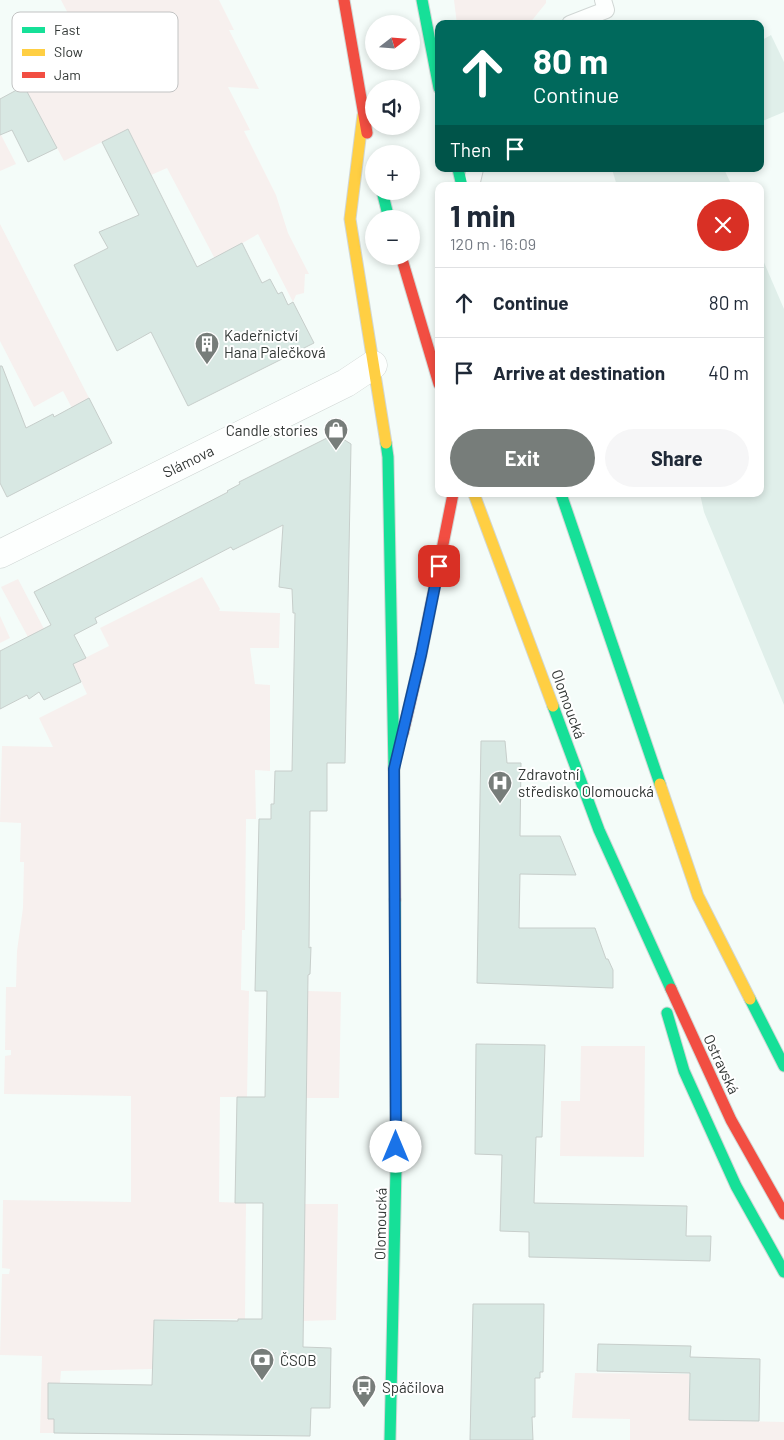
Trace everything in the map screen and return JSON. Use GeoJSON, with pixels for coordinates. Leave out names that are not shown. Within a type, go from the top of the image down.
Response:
{"type":"FeatureCollection","features":[{"type":"Feature","properties":{"kind":"main road"},"geometry":{"type":"LineString","coordinates":[[344,0],[363,115],[371,145]]}},
{"type":"Feature","properties":{"kind":"main road"},"geometry":{"type":"LineString","coordinates":[[422,0],[435,67]]}},
{"type":"Feature","properties":{"kind":"main road"},"geometry":{"type":"LineString","coordinates":[[363,115],[350,219],[388,457],[394,769]]}},
{"type":"Feature","properties":{"kind":"main road"},"geometry":{"type":"LineString","coordinates":[[404,265],[435,371]]}},
{"type":"Feature","properties":{"kind":"main road"},"geometry":{"type":"LineString","coordinates":[[394,769],[421,655],[452,497]]}},
{"type":"Feature","properties":{"kind":"main road","name":"Olomoucká"},"geometry":{"type":"LineString","coordinates":[[475,497],[599,830],[641,922]]}},
{"type":"Feature","properties":{"kind":"main road"},"geometry":{"type":"LineString","coordinates":[[562,497],[698,896],[784,1066]]}},
{"type":"Feature","properties":{"kind":"main road","name":"Olomoucká"},"geometry":{"type":"LineString","coordinates":[[390,1440],[396,1167],[394,769]]}},
{"type":"Feature","properties":{"kind":"main road"},"geometry":{"type":"LineString","coordinates":[[641,922],[688,1080],[736,1186],[784,1272]]}},
{"type":"Feature","properties":{"kind":"main road","name":"Ostravská"},"geometry":{"type":"LineString","coordinates":[[641,922],[732,1120],[784,1214]]}},
{"type":"Feature","properties":{"kind":"street","name":"Slámova"},"geometry":{"type":"LineString","coordinates":[[0,554],[346,383],[373,365]]}},
{"type":"Feature","properties":{"kind":"lane"},"geometry":{"type":"LineString","coordinates":[[580,20],[606,10],[603,0]]}},
{"type":"Feature","properties":{"kind":"shaded area"},"geometry":{"type":"Polygon","coordinates":[[[61,0],[219,0],[234,30],[229,30],[259,89],[228,87],[250,130],[244,131],[276,195],[288,233],[309,274],[305,274],[304,293],[296,295],[293,302],[258,234],[215,259],[167,168],[151,175],[128,129],[64,161],[27,92],[178,92],[178,12],[67,12],[61,0]]]}},
{"type":"Feature","properties":{"kind":"shaded area"},"geometry":{"type":"Polygon","coordinates":[[[454,0],[546,0],[546,3],[532,20],[456,20],[454,0]]]}},
{"type":"Feature","properties":{"kind":"shaded area"},"geometry":{"type":"Polygon","coordinates":[[[771,35],[784,62],[784,112],[764,120],[764,39],[771,35]]]}},
{"type":"Feature","properties":{"kind":"shaded area"},"geometry":{"type":"Polygon","coordinates":[[[0,133],[16,164],[0,171],[0,133]]]}},
{"type":"Feature","properties":{"kind":"shaded area"},"geometry":{"type":"Polygon","coordinates":[[[613,172],[725,172],[730,182],[616,182],[613,172]]]}},
{"type":"Feature","properties":{"kind":"shaded area"},"geometry":{"type":"Polygon","coordinates":[[[0,224],[89,398],[72,408],[63,391],[34,407],[0,341],[0,224]]]}},
{"type":"Feature","properties":{"kind":"shaded area"},"geometry":{"type":"Polygon","coordinates":[[[764,262],[784,309],[784,705],[704,512],[701,497],[764,497],[764,262]]]}},
{"type":"Feature","properties":{"kind":"shaded area"},"geometry":{"type":"Polygon","coordinates":[[[202,577],[220,609],[219,611],[280,613],[279,648],[250,648],[255,684],[270,685],[270,771],[255,770],[256,819],[246,819],[245,930],[242,930],[241,990],[249,991],[247,1097],[220,1097],[219,1202],[246,1203],[245,1319],[154,1319],[153,1369],[61,1371],[60,1383],[48,1384],[48,1419],[54,1419],[54,1433],[40,1433],[42,1356],[0,1355],[2,1274],[9,1274],[10,1269],[2,1268],[3,1200],[131,1202],[131,1096],[4,1094],[5,1056],[11,1055],[11,1050],[5,1050],[6,987],[16,987],[17,951],[23,908],[24,862],[20,862],[21,823],[0,822],[2,746],[53,747],[39,718],[87,694],[73,664],[109,646],[100,628],[202,577]]]}},
{"type":"Feature","properties":{"kind":"shaded area"},"geometry":{"type":"Polygon","coordinates":[[[18,579],[44,629],[28,637],[1,587],[18,579]]]}},
{"type":"Feature","properties":{"kind":"shaded area"},"geometry":{"type":"Polygon","coordinates":[[[0,616],[10,638],[0,643],[0,616]]]}},
{"type":"Feature","properties":{"kind":"shaded area"},"geometry":{"type":"Polygon","coordinates":[[[308,991],[341,992],[339,1098],[306,1098],[308,991]]]}},
{"type":"Feature","properties":{"kind":"shaded area"},"geometry":{"type":"Polygon","coordinates":[[[581,1046],[645,1046],[644,1157],[560,1156],[561,1101],[580,1101],[581,1046]]]}},
{"type":"Feature","properties":{"kind":"shaded area"},"geometry":{"type":"Polygon","coordinates":[[[305,1204],[338,1204],[336,1320],[303,1321],[305,1204]]]}},
{"type":"Feature","properties":{"kind":"shaded area"},"geometry":{"type":"Polygon","coordinates":[[[575,1373],[689,1374],[689,1420],[784,1422],[784,1440],[630,1440],[630,1419],[572,1418],[575,1373]]]}},
{"type":"Feature","properties":{"kind":"building"},"geometry":{"type":"Polygon","coordinates":[[[13,92],[27,92],[57,148],[28,162],[12,130],[0,135],[0,99],[13,92]]]}},
{"type":"Feature","properties":{"kind":"building"},"geometry":{"type":"Polygon","coordinates":[[[128,129],[197,267],[242,243],[262,283],[270,279],[278,294],[282,292],[288,305],[293,302],[314,343],[188,406],[151,332],[117,351],[74,265],[108,248],[99,232],[139,215],[102,142],[128,129]]]}},
{"type":"Feature","properties":{"kind":"building"},"geometry":{"type":"Polygon","coordinates":[[[0,366],[2,366],[26,428],[53,414],[54,417],[89,398],[112,443],[7,497],[0,483],[0,366]]]}},
{"type":"Feature","properties":{"kind":"building"},"geometry":{"type":"Polygon","coordinates":[[[335,434],[351,444],[345,763],[327,763],[327,811],[310,811],[309,948],[311,947],[310,974],[308,975],[303,1347],[331,1348],[330,1408],[311,1408],[310,1436],[54,1433],[54,1419],[48,1419],[48,1383],[152,1385],[154,1320],[238,1321],[238,1319],[262,1319],[263,1203],[235,1203],[237,1097],[265,1097],[267,991],[255,991],[259,819],[271,819],[271,804],[274,804],[275,771],[292,771],[295,613],[293,613],[292,589],[279,587],[283,525],[233,550],[231,547],[95,618],[97,623],[74,635],[86,658],[73,664],[81,682],[44,700],[39,692],[29,699],[27,695],[0,709],[0,651],[51,625],[34,592],[228,492],[240,484],[239,482],[335,434]]]}},
{"type":"Feature","properties":{"kind":"building"},"geometry":{"type":"Polygon","coordinates":[[[481,741],[505,741],[507,763],[521,763],[520,836],[560,836],[576,875],[520,874],[519,928],[595,928],[606,959],[608,959],[613,970],[613,988],[477,983],[481,741]]]}},
{"type":"Feature","properties":{"kind":"building"},"geometry":{"type":"Polygon","coordinates":[[[476,1044],[545,1045],[542,1137],[536,1137],[534,1203],[687,1206],[686,1236],[711,1236],[710,1261],[529,1257],[529,1232],[500,1231],[502,1155],[475,1154],[476,1044]]]}},
{"type":"Feature","properties":{"kind":"building"},"geometry":{"type":"Polygon","coordinates":[[[473,1304],[544,1304],[543,1372],[540,1372],[540,1378],[535,1378],[535,1417],[532,1417],[533,1440],[470,1440],[473,1304]]]}},
{"type":"Feature","properties":{"kind":"building"},"geometry":{"type":"Polygon","coordinates":[[[598,1344],[691,1346],[690,1357],[760,1359],[759,1421],[689,1420],[690,1373],[597,1371],[598,1344]]]}},
{"type":"Feature","properties":{"kind":"traffic: fast"},"geometry":{"type":"LineString","coordinates":[[422,0],[435,67]]}},
{"type":"Feature","properties":{"kind":"traffic: fast"},"geometry":{"type":"LineString","coordinates":[[459,172],[461,182]]}},
{"type":"Feature","properties":{"kind":"traffic: fast"},"geometry":{"type":"LineString","coordinates":[[384,200],[387,210]]}},
{"type":"Feature","properties":{"kind":"traffic: fast"},"geometry":{"type":"LineString","coordinates":[[386,443],[388,457],[394,769]]}},
{"type":"Feature","properties":{"kind":"traffic: fast"},"geometry":{"type":"LineString","coordinates":[[562,497],[660,784]]}},
{"type":"Feature","properties":{"kind":"traffic: fast"},"geometry":{"type":"LineString","coordinates":[[553,706],[599,830],[671,989]]}},
{"type":"Feature","properties":{"kind":"traffic: fast"},"geometry":{"type":"LineString","coordinates":[[390,1440],[396,1167],[395,900]]}},
{"type":"Feature","properties":{"kind":"traffic: fast"},"geometry":{"type":"LineString","coordinates":[[750,999],[784,1066]]}},
{"type":"Feature","properties":{"kind":"traffic: fast"},"geometry":{"type":"LineString","coordinates":[[667,1013],[684,1071],[736,1186],[784,1272]]}},
{"type":"Feature","properties":{"kind":"traffic: slow"},"geometry":{"type":"LineString","coordinates":[[363,115],[350,219],[386,443]]}},
{"type":"Feature","properties":{"kind":"traffic: slow"},"geometry":{"type":"LineString","coordinates":[[475,497],[553,706]]}},
{"type":"Feature","properties":{"kind":"traffic: slow"},"geometry":{"type":"LineString","coordinates":[[660,784],[698,896],[750,999]]}},
{"type":"Feature","properties":{"kind":"traffic: jam"},"geometry":{"type":"LineString","coordinates":[[344,0],[365,121]]}},
{"type":"Feature","properties":{"kind":"traffic: jam"},"geometry":{"type":"LineString","coordinates":[[404,265],[435,371]]}},
{"type":"Feature","properties":{"kind":"traffic: jam"},"geometry":{"type":"LineString","coordinates":[[403,733],[421,655],[452,497]]}},
{"type":"Feature","properties":{"kind":"traffic: jam"},"geometry":{"type":"LineString","coordinates":[[394,769],[395,900]]}},
{"type":"Feature","properties":{"kind":"traffic: jam"},"geometry":{"type":"LineString","coordinates":[[671,989],[731,1120],[784,1214]]}},
{"type":"Feature","properties":{"kind":"place","name":"Kadeřnictví Hana Palečková"},"geometry":{"type":"Point","coordinates":[207,365]}},
{"type":"Feature","properties":{"kind":"place","name":"Candle stories"},"geometry":{"type":"Point","coordinates":[336,451]}},
{"type":"Feature","properties":{"kind":"place","name":"Zdravotní středisko Olomoucká"},"geometry":{"type":"Point","coordinates":[500,804]}},
{"type":"Feature","properties":{"kind":"place","name":"ČSOB"},"geometry":{"type":"Point","coordinates":[262,1381]}},
{"type":"Feature","properties":{"kind":"place","name":"Spáčilova"},"geometry":{"type":"Point","coordinates":[364,1408]}},
{"type":"Feature","properties":{"kind":"route"},"geometry":{"type":"LineString","coordinates":[[396,1147],[394,769],[421,655],[439,566]]}}]}
